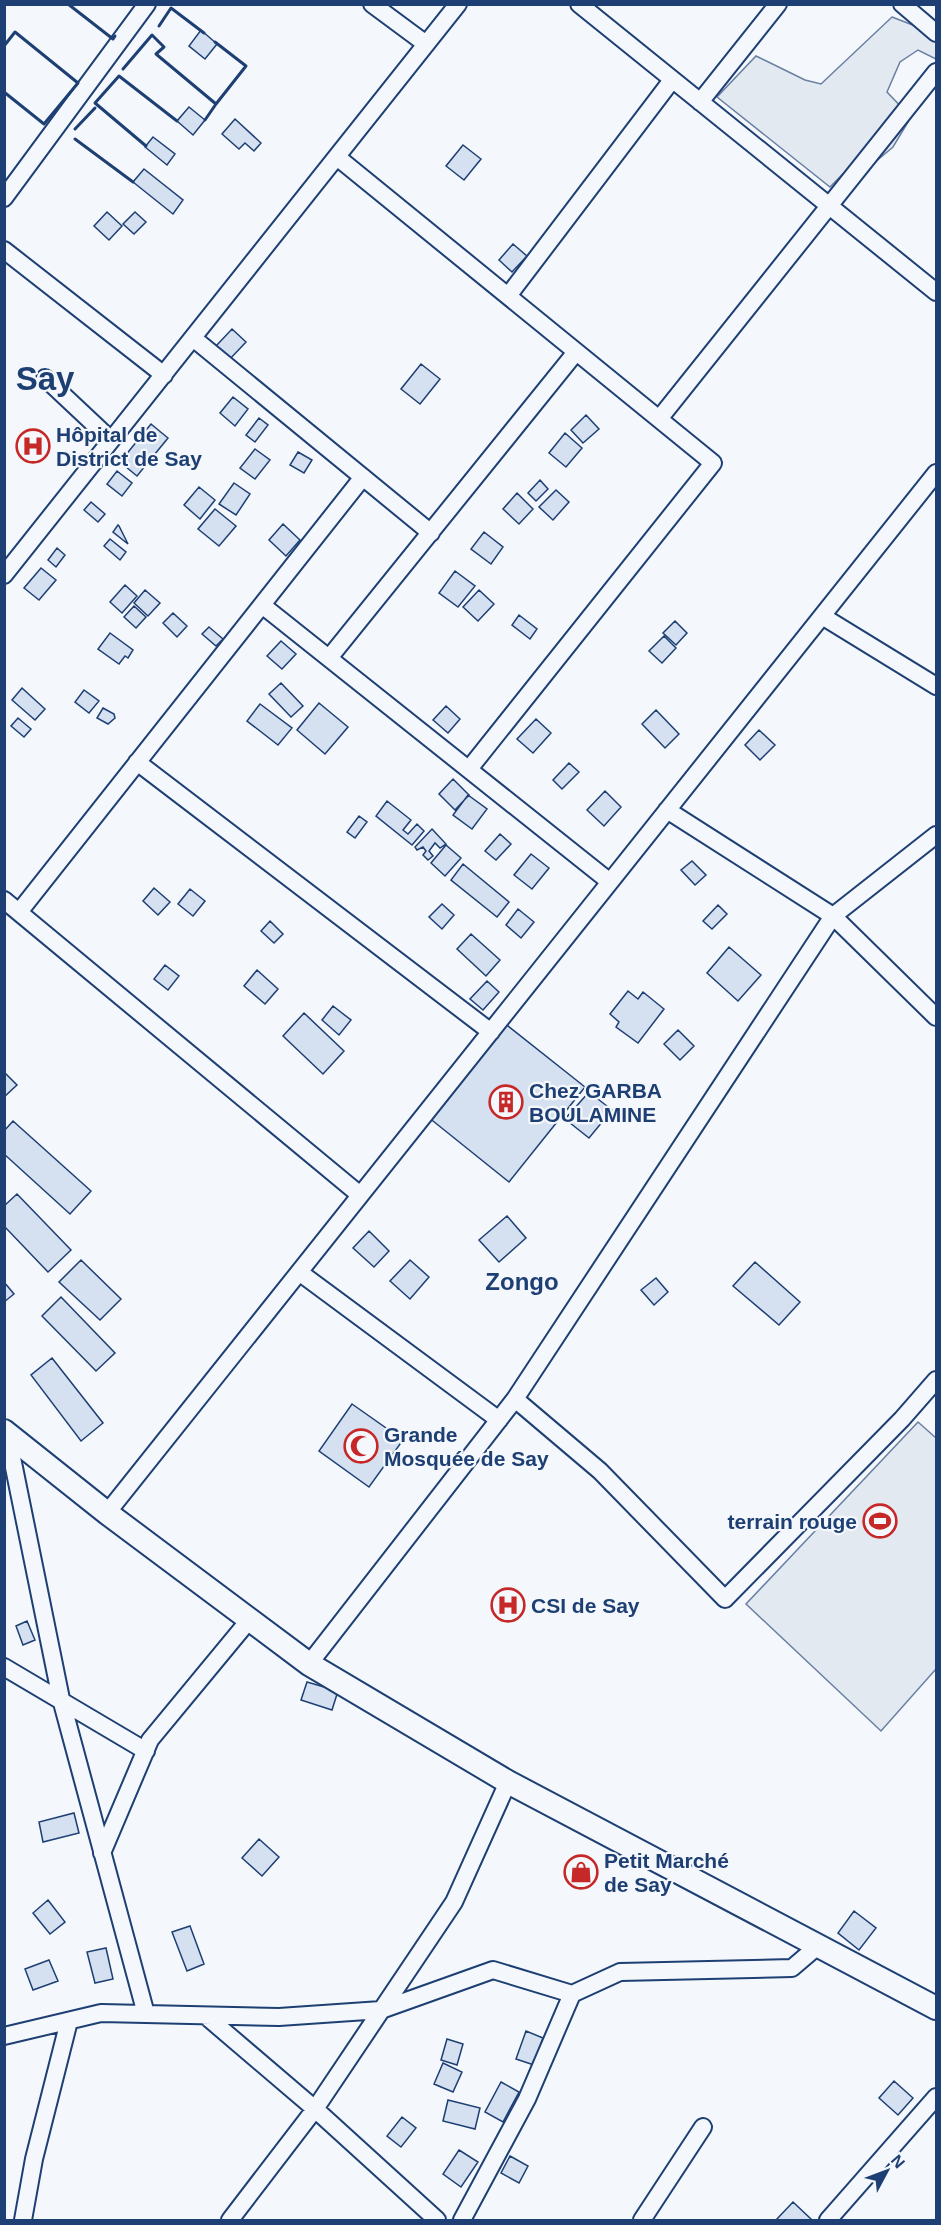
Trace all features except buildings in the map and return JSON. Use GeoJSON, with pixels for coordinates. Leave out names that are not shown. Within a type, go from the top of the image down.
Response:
{"type":"FeatureCollection","features":[{"type":"Feature","properties":{"kind":"street"},"geometry":{"type":"LineString","coordinates":[[4,198],[147,4]]}},
{"type":"Feature","properties":{"kind":"street"},"geometry":{"type":"LineString","coordinates":[[372,4],[426,44]]}},
{"type":"Feature","properties":{"kind":"street"},"geometry":{"type":"LineString","coordinates":[[4,575],[458,4]]}},
{"type":"Feature","properties":{"kind":"street"},"geometry":{"type":"LineString","coordinates":[[579,4],[936,292]]}},
{"type":"Feature","properties":{"kind":"street"},"geometry":{"type":"LineString","coordinates":[[700,102],[778,4]]}},
{"type":"Feature","properties":{"kind":"street"},"geometry":{"type":"LineString","coordinates":[[902,4],[936,33]]}},
{"type":"Feature","properties":{"kind":"street"},"geometry":{"type":"LineString","coordinates":[[659,419],[936,72]]}},
{"type":"Feature","properties":{"kind":"street"},"geometry":{"type":"LineString","coordinates":[[508,296],[672,80]]}},
{"type":"Feature","properties":{"kind":"street"},"geometry":{"type":"LineString","coordinates":[[337,157],[713,463],[469,769]]}},
{"type":"Feature","properties":{"kind":"street"},"geometry":{"type":"LineString","coordinates":[[4,250],[164,375]]}},
{"type":"Feature","properties":{"kind":"street"},"geometry":{"type":"LineString","coordinates":[[193,338],[431,533]]}},
{"type":"Feature","properties":{"kind":"street"},"geometry":{"type":"LineString","coordinates":[[329,658],[576,352]]}},
{"type":"Feature","properties":{"kind":"street"},"geometry":{"type":"LineString","coordinates":[[45,378],[111,440]]}},
{"type":"Feature","properties":{"kind":"street"},"geometry":{"type":"LineString","coordinates":[[107,1513],[936,473]]}},
{"type":"Feature","properties":{"kind":"street"},"geometry":{"type":"LineString","coordinates":[[18,912],[363,477]]}},
{"type":"Feature","properties":{"kind":"street"},"geometry":{"type":"LineString","coordinates":[[262,605],[610,882]]}},
{"type":"Feature","properties":{"kind":"street"},"geometry":{"type":"LineString","coordinates":[[822,616],[936,686]]}},
{"type":"Feature","properties":{"kind":"street"},"geometry":{"type":"LineString","coordinates":[[137,762],[491,1032]]}},
{"type":"Feature","properties":{"kind":"street"},"geometry":{"type":"LineString","coordinates":[[667,810],[833,916],[936,1017]]}},
{"type":"Feature","properties":{"kind":"street"},"geometry":{"type":"LineString","coordinates":[[309,1664],[515,1399],[833,916],[936,835]]}},
{"type":"Feature","properties":{"kind":"street"},"geometry":{"type":"LineString","coordinates":[[4,900],[360,1195]]}},
{"type":"Feature","properties":{"kind":"street"},"geometry":{"type":"LineString","coordinates":[[299,1272],[499,1420]]}},
{"type":"Feature","properties":{"kind":"street"},"geometry":{"type":"LineString","coordinates":[[515,1399],[600,1471],[725,1599],[902,1419],[936,1380]]}},
{"type":"Feature","properties":{"kind":"street"},"geometry":{"type":"LineString","coordinates":[[6,1432],[107,1513],[309,1664],[508,1782],[936,2008]]}},
{"type":"Feature","properties":{"kind":"street"},"geometry":{"type":"LineString","coordinates":[[6,1432],[61,1699],[146,2014]]}},
{"type":"Feature","properties":{"kind":"street"},"geometry":{"type":"LineString","coordinates":[[102,1853],[150,1740],[250,1619]]}},
{"type":"Feature","properties":{"kind":"street"},"geometry":{"type":"LineString","coordinates":[[4,1666],[146,1751]]}},
{"type":"Feature","properties":{"kind":"street"},"geometry":{"type":"LineString","coordinates":[[230,2220],[315,2109],[454,1902],[508,1782]]}},
{"type":"Feature","properties":{"kind":"street"},"geometry":{"type":"LineString","coordinates":[[4,2036],[101,2013],[279,2017],[381,2010],[493,1970],[572,1994],[620,1972],[792,1968],[819,1945]]}},
{"type":"Feature","properties":{"kind":"street"},"geometry":{"type":"LineString","coordinates":[[462,2220],[527,2098],[572,1994]]}},
{"type":"Feature","properties":{"kind":"street"},"geometry":{"type":"LineString","coordinates":[[206,2016],[315,2109],[437,2220]]}},
{"type":"Feature","properties":{"kind":"street"},"geometry":{"type":"LineString","coordinates":[[24,2220],[33,2159],[69,2021]]}},
{"type":"Feature","properties":{"kind":"street"},"geometry":{"type":"LineString","coordinates":[[828,2220],[936,2097]]}},
{"type":"Feature","properties":{"kind":"street"},"geometry":{"type":"LineString","coordinates":[[642,2220],[703,2127]]}},
{"type":"Feature","properties":{"kind":"shaded area"},"geometry":{"type":"Polygon","coordinates":[[[892,17],[936,34],[936,59],[918,50],[900,62],[887,92],[911,117],[893,147],[875,162],[844,173],[830,187],[717,97],[756,56],[805,80],[821,84],[892,17]]]}},
{"type":"Feature","properties":{"kind":"shaded area","name":"terrain rouge"},"geometry":{"type":"Polygon","coordinates":[[[918,1422],[936,1438],[936,1669],[881,1731],[746,1604],[918,1422]]]}},
{"type":"Feature","properties":{"kind":"wall"},"geometry":{"type":"LineString","coordinates":[[68,4],[113,39],[115,36]]}},
{"type":"Feature","properties":{"kind":"wall"},"geometry":{"type":"LineString","coordinates":[[159,26],[171,8],[204,33]]}},
{"type":"Feature","properties":{"kind":"wall"},"geometry":{"type":"LineString","coordinates":[[4,46],[15,32],[78,83],[44,124],[4,92]]}},
{"type":"Feature","properties":{"kind":"wall"},"geometry":{"type":"LineString","coordinates":[[123,69],[152,35],[164,47],[156,54],[216,104],[205,120]]}},
{"type":"Feature","properties":{"kind":"wall"},"geometry":{"type":"LineString","coordinates":[[215,42],[246,66],[216,104]]}},
{"type":"Feature","properties":{"kind":"wall"},"geometry":{"type":"LineString","coordinates":[[146,146],[95,103],[119,76],[177,121]]}},
{"type":"Feature","properties":{"kind":"wall"},"geometry":{"type":"LineString","coordinates":[[75,129],[95,108]]}},
{"type":"Feature","properties":{"kind":"wall"},"geometry":{"type":"LineString","coordinates":[[75,139],[133,182]]}},
{"type":"Feature","properties":{"kind":"place","name":"Hôpital de District de Say"},"geometry":{"type":"Point","coordinates":[33,446]}},
{"type":"Feature","properties":{"kind":"place","name":"Chez GARBA BOULAMINE"},"geometry":{"type":"Point","coordinates":[506,1102]}},
{"type":"Feature","properties":{"kind":"place","name":"Grande Mosquée de Say"},"geometry":{"type":"Point","coordinates":[361,1446]}},
{"type":"Feature","properties":{"kind":"place","name":"terrain rouge"},"geometry":{"type":"Point","coordinates":[880,1521]}},
{"type":"Feature","properties":{"kind":"place","name":"CSI de Say"},"geometry":{"type":"Point","coordinates":[508,1605]}},
{"type":"Feature","properties":{"kind":"place","name":"Petit Marché de Say"},"geometry":{"type":"Point","coordinates":[581,1872]}},
{"type":"Feature","properties":{"kind":"district","name":"Say"},"geometry":{"type":"Point","coordinates":[45,378]}},
{"type":"Feature","properties":{"kind":"district","name":"Zongo"},"geometry":{"type":"Point","coordinates":[522,1281]}}]}
